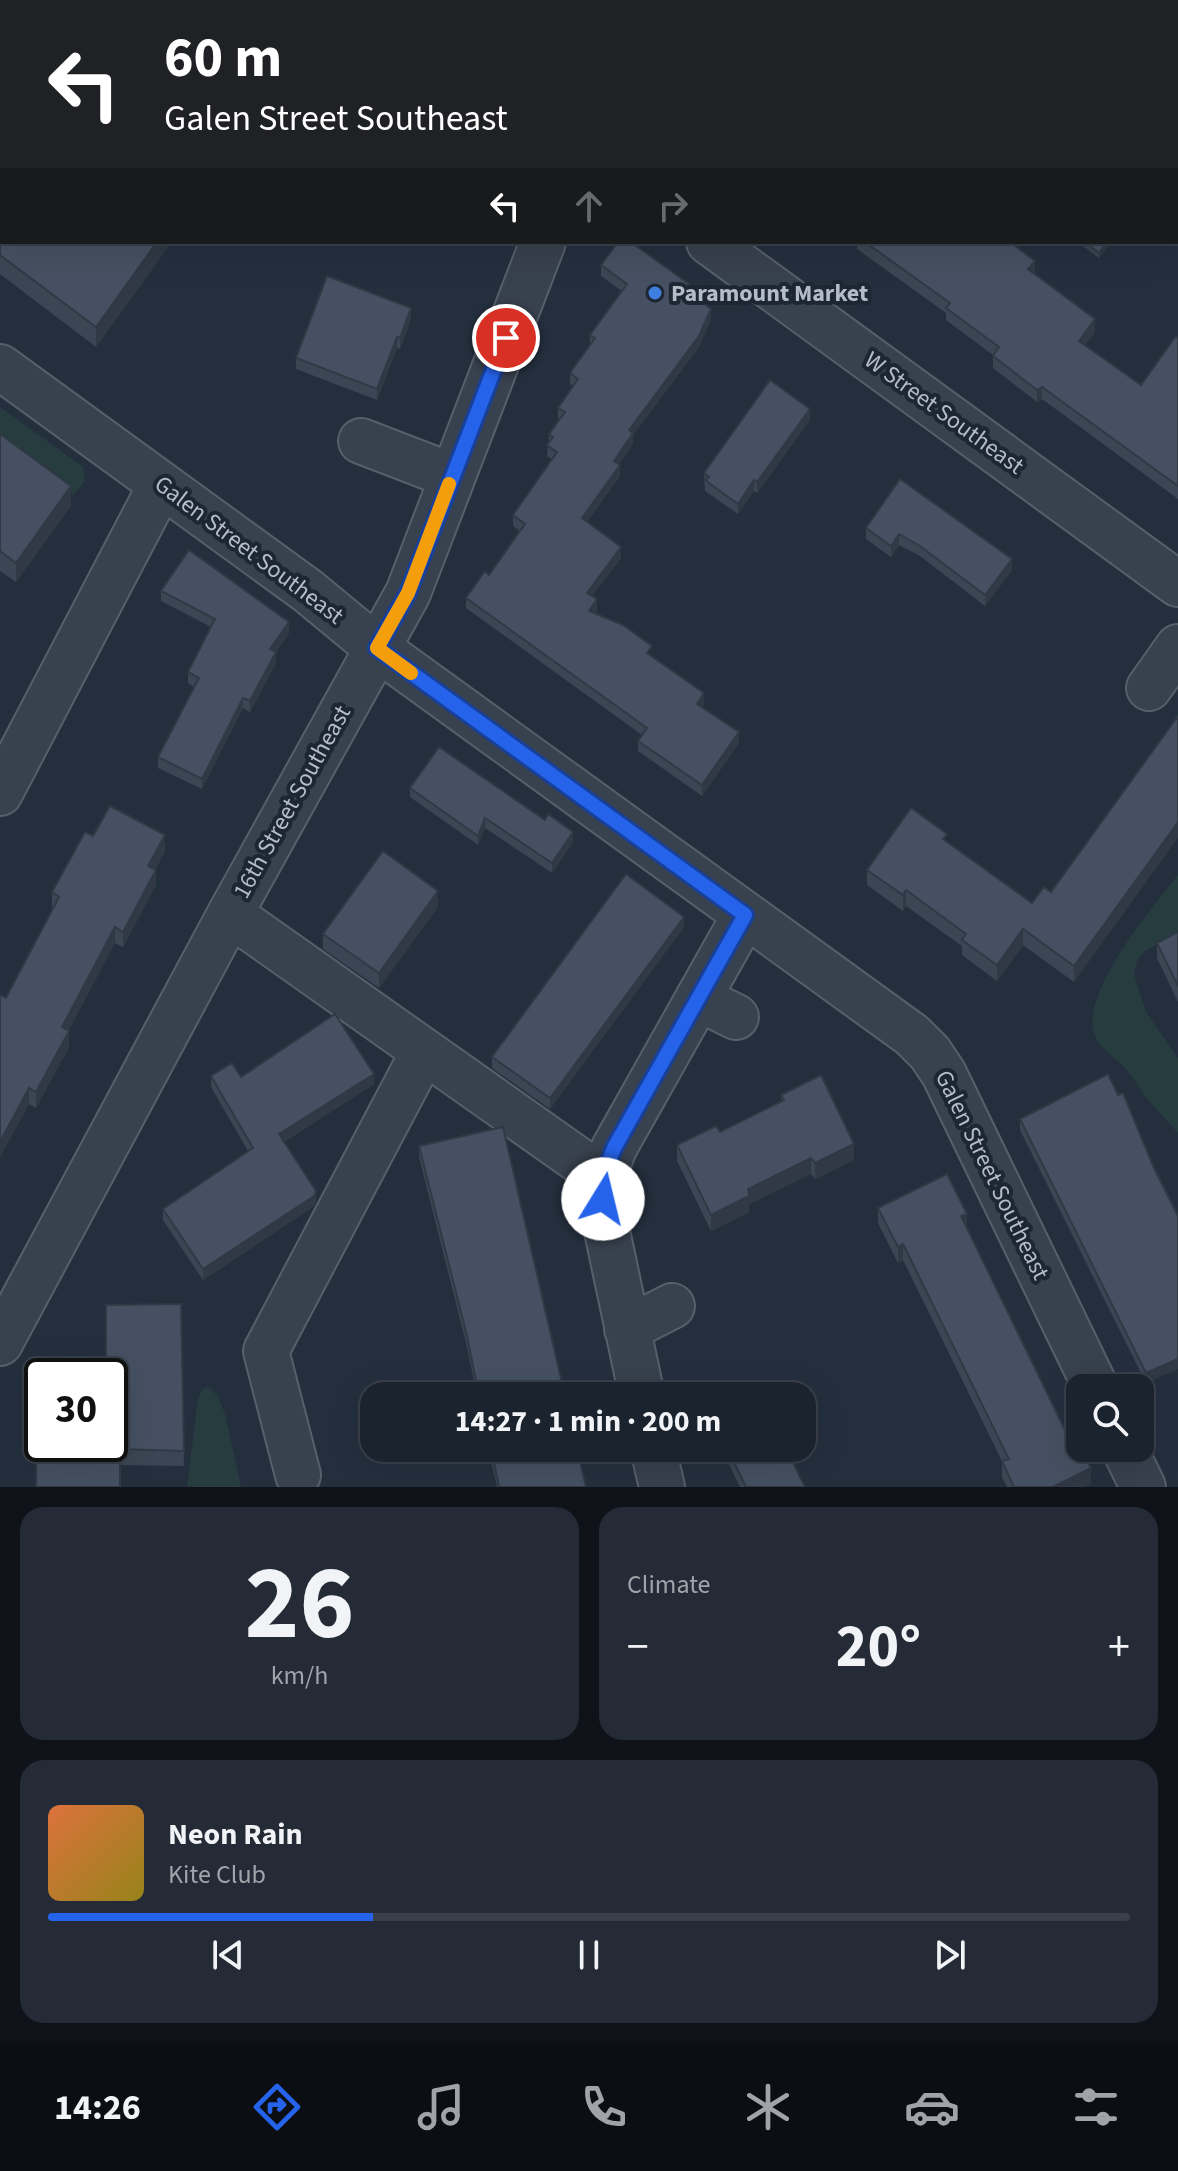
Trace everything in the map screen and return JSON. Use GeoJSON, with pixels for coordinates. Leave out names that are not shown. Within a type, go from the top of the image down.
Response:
{"type":"FeatureCollection","features":[{"type":"Feature","properties":{"kind":"street","name":"16th Street Southeast"},"geometry":{"type":"LineString","coordinates":[[0,1343],[230,914],[408,593],[542,244]]}},
{"type":"Feature","properties":{"kind":"street","name":"W Street Southeast"},"geometry":{"type":"LineString","coordinates":[[712,244],[1178,584]]}},
{"type":"Feature","properties":{"kind":"street","name":"Galen Street Southeast"},"geometry":{"type":"LineString","coordinates":[[0,367],[308,591],[377,648],[903,1027],[922,1044],[938,1063],[1089,1374]]}},
{"type":"Feature","properties":{"kind":"street"},"geometry":{"type":"LineString","coordinates":[[361,441],[452,476]]}},
{"type":"Feature","properties":{"kind":"street"},"geometry":{"type":"LineString","coordinates":[[0,793],[161,485]]}},
{"type":"Feature","properties":{"kind":"street"},"geometry":{"type":"LineString","coordinates":[[1149,688],[1178,647]]}},
{"type":"Feature","properties":{"kind":"street"},"geometry":{"type":"LineString","coordinates":[[230,914],[584,1164],[605,1172]]}},
{"type":"Feature","properties":{"kind":"street"},"geometry":{"type":"LineString","coordinates":[[639,1382],[604,1217],[605,1172],[614,1148],[717,1008],[745,915]]}},
{"type":"Feature","properties":{"kind":"street"},"geometry":{"type":"LineString","coordinates":[[298,1475],[266,1351],[424,1051]]}},
{"type":"Feature","properties":{"kind":"street"},"geometry":{"type":"LineString","coordinates":[[627,1329],[672,1306]]}},
{"type":"Feature","properties":{"kind":"street"},"geometry":{"type":"LineString","coordinates":[[656,1462],[662,1487]]}},
{"type":"Feature","properties":{"kind":"street"},"geometry":{"type":"LineString","coordinates":[[1131,1462],[1143,1487]]}},
{"type":"Feature","properties":{"kind":"green space"},"geometry":{"type":"Polygon","coordinates":[[[0,407],[83,467],[85,481],[72,497],[73,493],[0,442],[0,407]]]}},
{"type":"Feature","properties":{"kind":"green space"},"geometry":{"type":"Polygon","coordinates":[[[1178,875],[1178,932],[1145,951],[1137,961],[1134,974],[1146,1012],[1178,1058],[1178,1133],[1149,1101],[1127,1070],[1100,1044],[1092,1023],[1105,979],[1119,954],[1178,875]]]}},
{"type":"Feature","properties":{"kind":"green space"},"geometry":{"type":"Polygon","coordinates":[[[208,1387],[218,1396],[225,1414],[241,1487],[187,1487],[198,1398],[202,1390],[208,1387]]]}},
{"type":"Feature","properties":{"kind":"building"},"geometry":{"type":"Polygon","coordinates":[[[0,244],[156,244],[96,327],[0,255],[0,244]]]}},
{"type":"Feature","properties":{"kind":"building"},"geometry":{"type":"Polygon","coordinates":[[[617,244],[634,244],[689,284],[685,289],[711,309],[699,336],[629,430],[633,433],[614,461],[620,465],[582,518],[621,547],[587,593],[597,599],[589,611],[623,625],[652,646],[647,653],[704,693],[697,704],[739,732],[702,785],[638,741],[647,728],[466,598],[485,571],[489,575],[525,524],[513,515],[557,452],[547,445],[553,437],[549,434],[565,412],[558,408],[578,379],[570,373],[595,338],[590,335],[627,284],[601,265],[617,244]]]}},
{"type":"Feature","properties":{"kind":"building"},"geometry":{"type":"Polygon","coordinates":[[[868,244],[1013,244],[1035,261],[1028,269],[1095,319],[1079,341],[1141,385],[1176,336],[1178,486],[1042,387],[1037,390],[993,356],[999,347],[946,308],[950,303],[868,244]]]}},
{"type":"Feature","properties":{"kind":"building"},"geometry":{"type":"Polygon","coordinates":[[[1088,244],[1106,244],[1099,253],[1088,244]]]}},
{"type":"Feature","properties":{"kind":"building"},"geometry":{"type":"Polygon","coordinates":[[[327,276],[411,308],[377,389],[296,358],[327,276]]]}},
{"type":"Feature","properties":{"kind":"building"},"geometry":{"type":"Polygon","coordinates":[[[770,380],[810,409],[738,504],[705,480],[709,477],[704,473],[770,380]]]}},
{"type":"Feature","properties":{"kind":"building"},"geometry":{"type":"Polygon","coordinates":[[[0,434],[71,486],[16,563],[0,551],[0,434]]]}},
{"type":"Feature","properties":{"kind":"building"},"geometry":{"type":"Polygon","coordinates":[[[900,479],[1012,559],[985,595],[899,534],[891,546],[866,528],[900,479]]]}},
{"type":"Feature","properties":{"kind":"building"},"geometry":{"type":"Polygon","coordinates":[[[189,550],[289,622],[270,649],[276,652],[250,701],[243,698],[202,779],[158,757],[199,678],[188,672],[215,619],[161,591],[189,550]]]}},
{"type":"Feature","properties":{"kind":"building"},"geometry":{"type":"Polygon","coordinates":[[[1178,716],[1178,822],[1074,966],[1023,929],[997,965],[962,940],[966,934],[906,890],[903,895],[867,870],[911,808],[947,834],[943,839],[1032,903],[1044,887],[1051,892],[1178,716]]]}},
{"type":"Feature","properties":{"kind":"building"},"geometry":{"type":"Polygon","coordinates":[[[439,747],[545,820],[548,814],[573,832],[552,863],[485,818],[478,836],[410,788],[439,747]]]}},
{"type":"Feature","properties":{"kind":"building"},"geometry":{"type":"Polygon","coordinates":[[[110,806],[165,835],[148,866],[156,870],[123,932],[115,927],[62,1027],[69,1031],[36,1092],[29,1088],[0,1142],[0,995],[6,998],[59,897],[52,892],[85,832],[93,836],[110,806]]]}},
{"type":"Feature","properties":{"kind":"building"},"geometry":{"type":"Polygon","coordinates":[[[383,851],[438,891],[379,973],[323,934],[383,851]]]}},
{"type":"Feature","properties":{"kind":"building"},"geometry":{"type":"Polygon","coordinates":[[[626,874],[684,917],[550,1098],[492,1057],[626,874]]]}},
{"type":"Feature","properties":{"kind":"building"},"geometry":{"type":"Polygon","coordinates":[[[1178,932],[1178,986],[1157,943],[1178,932]]]}},
{"type":"Feature","properties":{"kind":"building"},"geometry":{"type":"Polygon","coordinates":[[[335,1014],[374,1074],[279,1134],[316,1191],[314,1196],[203,1269],[163,1209],[253,1148],[211,1076],[232,1063],[241,1077],[335,1014]]]}},
{"type":"Feature","properties":{"kind":"building"},"geometry":{"type":"Polygon","coordinates":[[[1108,1074],[1118,1095],[1123,1093],[1178,1216],[1178,1359],[1146,1373],[1020,1119],[1108,1074]]]}},
{"type":"Feature","properties":{"kind":"building"},"geometry":{"type":"Polygon","coordinates":[[[821,1075],[854,1144],[815,1163],[811,1158],[748,1189],[749,1196],[711,1215],[677,1145],[716,1126],[720,1132],[784,1100],[781,1095],[821,1075]]]}},
{"type":"Feature","properties":{"kind":"building"},"geometry":{"type":"Polygon","coordinates":[[[503,1127],[562,1382],[476,1382],[419,1146],[503,1127]]]}},
{"type":"Feature","properties":{"kind":"building"},"geometry":{"type":"Polygon","coordinates":[[[947,1174],[967,1214],[961,1216],[1066,1432],[1066,1462],[1088,1462],[1091,1468],[1053,1487],[1014,1487],[1002,1461],[1009,1459],[903,1244],[898,1247],[878,1208],[947,1174]]]}},
{"type":"Feature","properties":{"kind":"building"},"geometry":{"type":"Polygon","coordinates":[[[181,1304],[184,1451],[128,1449],[128,1358],[106,1358],[106,1305],[181,1304]]]}},
{"type":"Feature","properties":{"kind":"building"},"geometry":{"type":"Polygon","coordinates":[[[36,1462],[120,1462],[120,1487],[36,1487],[36,1462]]]}},
{"type":"Feature","properties":{"kind":"building"},"geometry":{"type":"Polygon","coordinates":[[[494,1462],[580,1462],[586,1487],[499,1487],[494,1462]]]}},
{"type":"Feature","properties":{"kind":"building"},"geometry":{"type":"Polygon","coordinates":[[[734,1462],[793,1462],[805,1487],[746,1487],[734,1462]]]}},
{"type":"Feature","properties":{"kind":"slow traffic"},"geometry":{"type":"LineString","coordinates":[[411,673],[377,648],[408,593],[449,484]]}},
{"type":"Feature","properties":{"kind":"place","name":"Paramount Market"},"geometry":{"type":"Point","coordinates":[655,293]}},
{"type":"Feature","properties":{"kind":"route"},"geometry":{"type":"LineString","coordinates":[[506,338],[408,593],[377,648],[745,915],[614,1148],[605,1172],[603,1199]]}}]}
